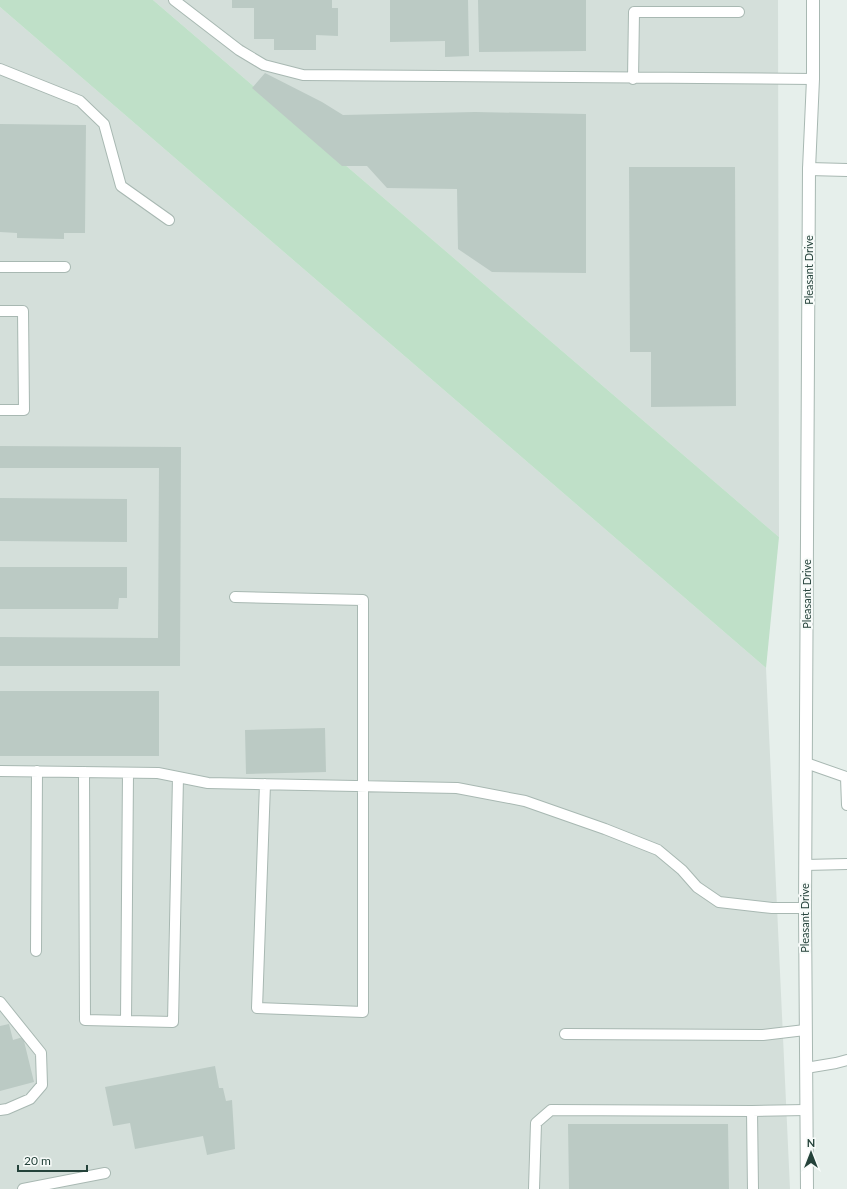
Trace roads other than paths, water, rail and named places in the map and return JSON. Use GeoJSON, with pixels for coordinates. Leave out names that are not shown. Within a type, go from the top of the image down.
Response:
{"type":"FeatureCollection","features":[{"type":"Feature","properties":{"kind":"street","name":"Pleasant Drive"},"geometry":{"type":"LineString","coordinates":[[807,1189],[805,865],[810,169],[813,79],[813,0]]}},
{"type":"Feature","properties":{"kind":"street"},"geometry":{"type":"LineString","coordinates":[[810,169],[847,170]]}},
{"type":"Feature","properties":{"kind":"lane"},"geometry":{"type":"LineString","coordinates":[[174,0],[238,50],[264,65],[303,75],[633,79],[813,79]]}},
{"type":"Feature","properties":{"kind":"lane"},"geometry":{"type":"LineString","coordinates":[[633,79],[634,12],[739,12]]}},
{"type":"Feature","properties":{"kind":"lane"},"geometry":{"type":"LineString","coordinates":[[0,69],[80,100],[104,124],[121,186],[169,220]]}},
{"type":"Feature","properties":{"kind":"lane"},"geometry":{"type":"LineString","coordinates":[[0,267],[65,267]]}},
{"type":"Feature","properties":{"kind":"lane"},"geometry":{"type":"LineString","coordinates":[[0,311],[23,311],[24,410],[0,410]]}},
{"type":"Feature","properties":{"kind":"lane"},"geometry":{"type":"LineString","coordinates":[[235,597],[363,600],[364,1012],[257,1008],[265,784]]}},
{"type":"Feature","properties":{"kind":"lane"},"geometry":{"type":"LineString","coordinates":[[806,763],[846,777],[847,805]]}},
{"type":"Feature","properties":{"kind":"lane"},"geometry":{"type":"LineString","coordinates":[[0,771],[158,773],[208,783],[457,788],[526,801],[605,829],[658,850],[682,870],[697,887],[719,902],[772,908],[805,908]]}},
{"type":"Feature","properties":{"kind":"lane"},"geometry":{"type":"LineString","coordinates":[[36,951],[37,771]]}},
{"type":"Feature","properties":{"kind":"lane"},"geometry":{"type":"LineString","coordinates":[[84,772],[85,1020],[173,1022],[178,777]]}},
{"type":"Feature","properties":{"kind":"lane"},"geometry":{"type":"LineString","coordinates":[[126,1021],[128,773]]}},
{"type":"Feature","properties":{"kind":"lane"},"geometry":{"type":"LineString","coordinates":[[805,865],[847,864]]}},
{"type":"Feature","properties":{"kind":"lane"},"geometry":{"type":"LineString","coordinates":[[0,1002],[41,1054],[42,1085],[30,1099],[7,1109],[0,1110]]}},
{"type":"Feature","properties":{"kind":"lane"},"geometry":{"type":"LineString","coordinates":[[565,1034],[763,1035],[805,1030]]}},
{"type":"Feature","properties":{"kind":"lane"},"geometry":{"type":"LineString","coordinates":[[806,1068],[847,1060]]}},
{"type":"Feature","properties":{"kind":"lane"},"geometry":{"type":"LineString","coordinates":[[534,1189],[536,1123],[551,1110],[806,1110]]}},
{"type":"Feature","properties":{"kind":"lane"},"geometry":{"type":"LineString","coordinates":[[752,1111],[753,1189]]}},
{"type":"Feature","properties":{"kind":"lane"},"geometry":{"type":"LineString","coordinates":[[23,1189],[105,1173]]}}]}
